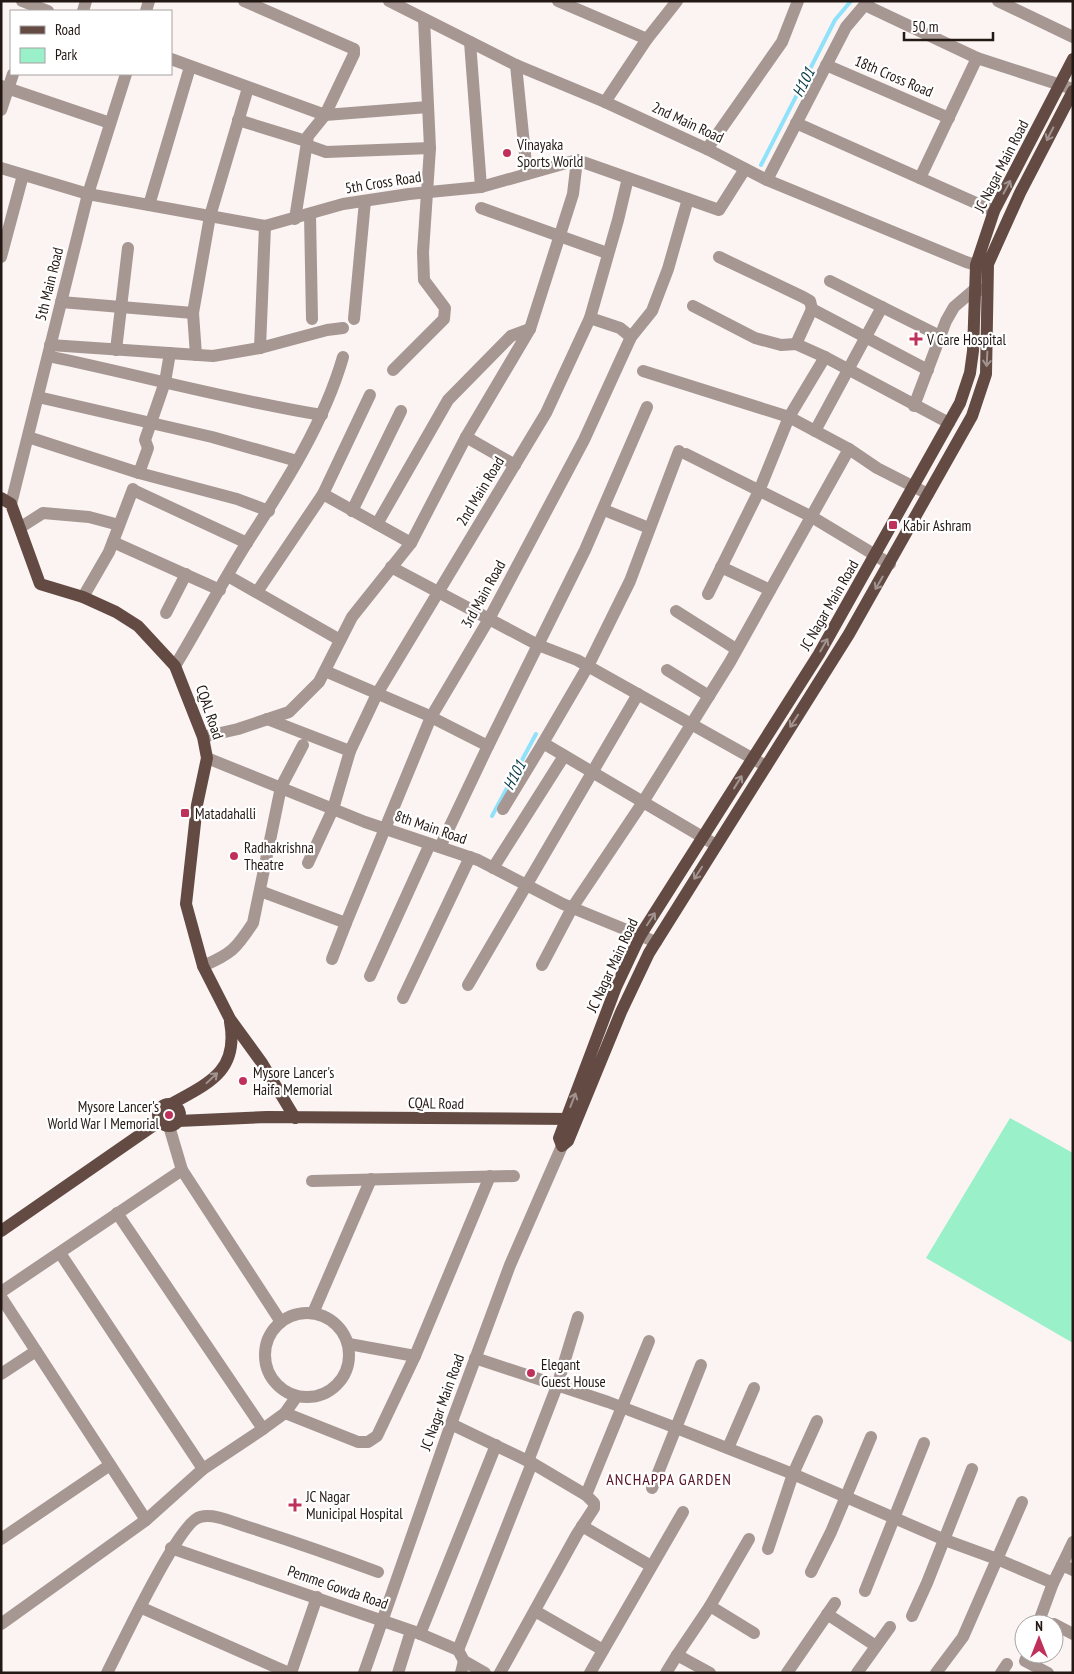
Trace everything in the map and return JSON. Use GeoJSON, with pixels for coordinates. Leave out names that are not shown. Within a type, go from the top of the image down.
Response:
{"type":"FeatureCollection","features":[{"type":"Feature","properties":{"kind":"main road","name":"JC Nagar Main Road"},"geometry":{"type":"LineString","coordinates":[[982,267],[1020,193],[1069,88],[1073,59]]}},
{"type":"Feature","properties":{"kind":"main road","name":"JC Nagar Main Road"},"geometry":{"type":"LineString","coordinates":[[562,1146],[559,1138],[571,1119],[615,1010],[640,936],[819,654],[876,556],[960,403],[970,373],[981,290],[982,267],[994,211],[1069,88]]}},
{"type":"Feature","properties":{"kind":"main road","name":"JC Nagar Main Road"},"geometry":{"type":"LineString","coordinates":[[615,1010],[716,845],[823,677],[890,564],[972,416],[982,391],[988,351],[981,290]]}},
{"type":"Feature","properties":{"kind":"main road","name":"CQAL Road"},"geometry":{"type":"LineString","coordinates":[[6,501],[21,527],[37,581],[82,597],[116,612],[138,626],[175,666],[203,737],[207,758],[197,805],[186,904],[203,966],[230,1019],[262,1063],[295,1118]]}},
{"type":"Feature","properties":{"kind":"main road","name":"CQAL Road"},"geometry":{"type":"LineString","coordinates":[[169,1122],[159,1110],[164,1105],[171,1104],[205,1085],[224,1068],[231,1055],[233,1039],[230,1019]]}},
{"type":"Feature","properties":{"kind":"main road"},"geometry":{"type":"LineString","coordinates":[[169,1122],[179,1110],[171,1104]]}},
{"type":"Feature","properties":{"kind":"main road","name":"CQAL Road"},"geometry":{"type":"LineString","coordinates":[[1,1231],[169,1122],[295,1118],[571,1119]]}},
{"type":"Feature","properties":{"kind":"street"},"geometry":{"type":"LineString","coordinates":[[22,1],[34,9]]}},
{"type":"Feature","properties":{"kind":"street"},"geometry":{"type":"LineString","coordinates":[[244,1],[354,48],[354,54],[324,116],[308,136],[295,219]]}},
{"type":"Feature","properties":{"kind":"street","name":"2nd Main Road"},"geometry":{"type":"LineString","coordinates":[[389,1],[516,65],[605,102],[707,149],[767,180],[982,267]]}},
{"type":"Feature","properties":{"kind":"street"},"geometry":{"type":"LineString","coordinates":[[558,1],[647,39]]}},
{"type":"Feature","properties":{"kind":"street"},"geometry":{"type":"LineString","coordinates":[[605,102],[647,39],[677,1]]}},
{"type":"Feature","properties":{"kind":"street"},"geometry":{"type":"LineString","coordinates":[[707,149],[782,42],[798,1]]}},
{"type":"Feature","properties":{"kind":"street"},"geometry":{"type":"LineString","coordinates":[[998,1],[1073,36]]}},
{"type":"Feature","properties":{"kind":"street"},"geometry":{"type":"LineString","coordinates":[[767,180],[846,27],[866,3],[977,58],[1069,88]]}},
{"type":"Feature","properties":{"kind":"street"},"geometry":{"type":"LineString","coordinates":[[393,370],[444,319],[446,314],[445,308],[424,280],[422,252],[430,148],[424,19]]}},
{"type":"Feature","properties":{"kind":"street"},"geometry":{"type":"LineString","coordinates":[[470,42],[481,187]]}},
{"type":"Feature","properties":{"kind":"street"},"geometry":{"type":"LineString","coordinates":[[920,178],[977,58]]}},
{"type":"Feature","properties":{"kind":"street"},"geometry":{"type":"LineString","coordinates":[[172,59],[324,116],[428,107]]}},
{"type":"Feature","properties":{"kind":"street"},"geometry":{"type":"LineString","coordinates":[[516,65],[527,174]]}},
{"type":"Feature","properties":{"kind":"street","name":"18th Cross Road"},"geometry":{"type":"LineString","coordinates":[[826,65],[949,118]]}},
{"type":"Feature","properties":{"kind":"street"},"geometry":{"type":"LineString","coordinates":[[149,205],[190,67]]}},
{"type":"Feature","properties":{"kind":"street"},"geometry":{"type":"LineString","coordinates":[[1,110],[5,88],[12,75]]}},
{"type":"Feature","properties":{"kind":"street","name":"5th Main Road"},"geometry":{"type":"LineString","coordinates":[[6,501],[28,437],[88,194],[126,75]]}},
{"type":"Feature","properties":{"kind":"street"},"geometry":{"type":"LineString","coordinates":[[5,88],[110,123]]}},
{"type":"Feature","properties":{"kind":"street"},"geometry":{"type":"LineString","coordinates":[[196,355],[193,313],[210,216],[248,88]]}},
{"type":"Feature","properties":{"kind":"street"},"geometry":{"type":"LineString","coordinates":[[238,120],[306,142],[309,146],[326,152],[430,148]]}},
{"type":"Feature","properties":{"kind":"street"},"geometry":{"type":"LineString","coordinates":[[796,123],[994,211]]}},
{"type":"Feature","properties":{"kind":"street"},"geometry":{"type":"LineString","coordinates":[[203,737],[238,729],[289,712],[319,682],[352,618],[411,543],[466,437],[530,329],[573,194],[576,160],[719,210],[745,169]]}},
{"type":"Feature","properties":{"kind":"street","name":"5th Cross Road"},"geometry":{"type":"LineString","coordinates":[[1,168],[88,194],[265,226],[343,204],[427,192],[481,187],[576,160]]}},
{"type":"Feature","properties":{"kind":"street"},"geometry":{"type":"LineString","coordinates":[[1,256],[23,174]]}},
{"type":"Feature","properties":{"kind":"street","name":"2nd Main Road"},"geometry":{"type":"LineString","coordinates":[[308,863],[333,809],[350,751],[378,694],[546,413],[590,318],[628,178]]}},
{"type":"Feature","properties":{"kind":"street","name":"3rd Main Road"},"geometry":{"type":"LineString","coordinates":[[332,959],[431,717],[489,619],[584,440],[631,337],[652,311],[668,269],[688,199]]}},
{"type":"Feature","properties":{"kind":"street"},"geometry":{"type":"LineString","coordinates":[[354,319],[365,201]]}},
{"type":"Feature","properties":{"kind":"street"},"geometry":{"type":"LineString","coordinates":[[481,208],[607,253]]}},
{"type":"Feature","properties":{"kind":"street"},"geometry":{"type":"LineString","coordinates":[[310,214],[312,319]]}},
{"type":"Feature","properties":{"kind":"street"},"geometry":{"type":"LineString","coordinates":[[260,348],[265,226]]}},
{"type":"Feature","properties":{"kind":"street"},"geometry":{"type":"LineString","coordinates":[[116,350],[128,248]]}},
{"type":"Feature","properties":{"kind":"street"},"geometry":{"type":"LineString","coordinates":[[719,257],[810,301],[812,309],[796,344]]}},
{"type":"Feature","properties":{"kind":"street"},"geometry":{"type":"LineString","coordinates":[[830,282],[940,336]]}},
{"type":"Feature","properties":{"kind":"street"},"geometry":{"type":"LineString","coordinates":[[914,406],[946,321],[954,308],[981,290]]}},
{"type":"Feature","properties":{"kind":"street"},"geometry":{"type":"LineString","coordinates":[[61,302],[193,313]]}},
{"type":"Feature","properties":{"kind":"street"},"geometry":{"type":"LineString","coordinates":[[693,306],[755,338],[781,345],[796,344],[825,357],[949,424]]}},
{"type":"Feature","properties":{"kind":"street"},"geometry":{"type":"LineString","coordinates":[[816,431],[882,307]]}},
{"type":"Feature","properties":{"kind":"street"},"geometry":{"type":"LineString","coordinates":[[812,309],[928,370]]}},
{"type":"Feature","properties":{"kind":"street"},"geometry":{"type":"LineString","coordinates":[[590,318],[620,328],[631,337]]}},
{"type":"Feature","properties":{"kind":"street"},"geometry":{"type":"LineString","coordinates":[[49,351],[116,350],[213,356],[260,348],[327,330],[343,328]]}},
{"type":"Feature","properties":{"kind":"street"},"geometry":{"type":"LineString","coordinates":[[377,524],[448,400],[511,336],[530,329]]}},
{"type":"Feature","properties":{"kind":"street"},"geometry":{"type":"LineString","coordinates":[[49,351],[165,382],[284,409],[322,415]]}},
{"type":"Feature","properties":{"kind":"street"},"geometry":{"type":"LineString","coordinates":[[140,473],[148,448],[145,440],[165,382],[170,353]]}},
{"type":"Feature","properties":{"kind":"street"},"geometry":{"type":"LineString","coordinates":[[175,666],[247,543],[269,511],[322,415],[343,357]]}},
{"type":"Feature","properties":{"kind":"street"},"geometry":{"type":"LineString","coordinates":[[708,594],[760,491],[789,417],[825,357]]}},
{"type":"Feature","properties":{"kind":"street"},"geometry":{"type":"LineString","coordinates":[[643,372],[789,417],[849,448],[877,468],[928,494]]}},
{"type":"Feature","properties":{"kind":"street"},"geometry":{"type":"LineString","coordinates":[[257,592],[323,494],[370,394]]}},
{"type":"Feature","properties":{"kind":"street"},"geometry":{"type":"LineString","coordinates":[[38,397],[212,437],[296,461]]}},
{"type":"Feature","properties":{"kind":"street"},"geometry":{"type":"LineString","coordinates":[[370,976],[435,846],[488,746],[604,510],[647,407]]}},
{"type":"Feature","properties":{"kind":"street"},"geometry":{"type":"LineString","coordinates":[[352,510],[402,411]]}},
{"type":"Feature","properties":{"kind":"street"},"geometry":{"type":"LineString","coordinates":[[28,437],[140,473],[237,499],[269,511]]}},
{"type":"Feature","properties":{"kind":"street"},"geometry":{"type":"LineString","coordinates":[[466,437],[515,465]]}},
{"type":"Feature","properties":{"kind":"street"},"geometry":{"type":"LineString","coordinates":[[542,965],[572,908],[643,802],[709,696],[770,590],[791,549],[812,517],[849,448]]}},
{"type":"Feature","properties":{"kind":"street"},"geometry":{"type":"LineString","coordinates":[[503,809],[588,666],[630,581],[649,528],[682,453],[812,517],[890,564]]}},
{"type":"Feature","properties":{"kind":"street"},"geometry":{"type":"LineString","coordinates":[[82,597],[113,542],[133,490],[247,543]]}},
{"type":"Feature","properties":{"kind":"street"},"geometry":{"type":"LineString","coordinates":[[323,494],[411,543]]}},
{"type":"Feature","properties":{"kind":"street"},"geometry":{"type":"LineString","coordinates":[[604,510],[649,528]]}},
{"type":"Feature","properties":{"kind":"street"},"geometry":{"type":"LineString","coordinates":[[21,527],[43,513],[89,517],[119,525]]}},
{"type":"Feature","properties":{"kind":"street"},"geometry":{"type":"LineString","coordinates":[[113,542],[220,590]]}},
{"type":"Feature","properties":{"kind":"street"},"geometry":{"type":"LineString","coordinates":[[391,567],[538,645],[588,666],[766,766]]}},
{"type":"Feature","properties":{"kind":"street"},"geometry":{"type":"LineString","coordinates":[[721,567],[770,590]]}},
{"type":"Feature","properties":{"kind":"street"},"geometry":{"type":"LineString","coordinates":[[166,613],[186,574]]}},
{"type":"Feature","properties":{"kind":"street"},"geometry":{"type":"LineString","coordinates":[[228,576],[340,640]]}},
{"type":"Feature","properties":{"kind":"street"},"geometry":{"type":"LineString","coordinates":[[676,611],[736,649]]}},
{"type":"Feature","properties":{"kind":"street"},"geometry":{"type":"LineString","coordinates":[[667,670],[709,696]]}},
{"type":"Feature","properties":{"kind":"street"},"geometry":{"type":"LineString","coordinates":[[325,671],[431,717],[488,746]]}},
{"type":"Feature","properties":{"kind":"street"},"geometry":{"type":"LineString","coordinates":[[468,985],[528,886],[638,694]]}},
{"type":"Feature","properties":{"kind":"street"},"geometry":{"type":"LineString","coordinates":[[267,719],[350,751]]}},
{"type":"Feature","properties":{"kind":"street"},"geometry":{"type":"LineString","coordinates":[[543,743],[716,845]]}},
{"type":"Feature","properties":{"kind":"street"},"geometry":{"type":"LineString","coordinates":[[203,966],[228,956],[253,923],[281,787],[303,745]]}},
{"type":"Feature","properties":{"kind":"street"},"geometry":{"type":"LineString","coordinates":[[493,868],[564,756]]}},
{"type":"Feature","properties":{"kind":"street","name":"8th Main Road"},"geometry":{"type":"LineString","coordinates":[[207,758],[333,809],[470,858],[572,908],[656,942]]}},
{"type":"Feature","properties":{"kind":"street"},"geometry":{"type":"LineString","coordinates":[[403,998],[470,858]]}},
{"type":"Feature","properties":{"kind":"street"},"geometry":{"type":"LineString","coordinates":[[260,891],[346,923]]}},
{"type":"Feature","properties":{"kind":"street"},"geometry":{"type":"LineString","coordinates":[[169,1122],[182,1170],[281,1322]]}},
{"type":"Feature","properties":{"kind":"street","name":"JC Nagar Main Road"},"geometry":{"type":"LineString","coordinates":[[364,1673],[450,1424],[510,1265],[562,1146]]}},
{"type":"Feature","properties":{"kind":"street"},"geometry":{"type":"LineString","coordinates":[[1,1292],[182,1170]]}},
{"type":"Feature","properties":{"kind":"street"},"geometry":{"type":"LineString","coordinates":[[285,1413],[358,1442],[368,1442],[376,1436],[415,1356],[490,1176]]}},
{"type":"Feature","properties":{"kind":"street"},"geometry":{"type":"LineString","coordinates":[[312,1181],[514,1176]]}},
{"type":"Feature","properties":{"kind":"street"},"geometry":{"type":"LineString","coordinates":[[313,1313],[371,1179]]}},
{"type":"Feature","properties":{"kind":"street"},"geometry":{"type":"LineString","coordinates":[[117,1213],[263,1429]]}},
{"type":"Feature","properties":{"kind":"street"},"geometry":{"type":"LineString","coordinates":[[60,1252],[203,1469]]}},
{"type":"Feature","properties":{"kind":"street"},"geometry":{"type":"LineString","coordinates":[[1,1297],[146,1520]]}},
{"type":"Feature","properties":{"kind":"street"},"geometry":{"type":"LineString","coordinates":[[299,1313],[313,1313],[325,1316],[336,1323],[344,1333],[349,1344],[350,1359],[346,1373],[338,1385],[326,1394],[312,1398],[297,1396],[283,1390],[273,1380],[266,1367],[264,1352],[268,1338],[281,1322],[299,1313]]}},
{"type":"Feature","properties":{"kind":"street"},"geometry":{"type":"LineString","coordinates":[[461,1661],[557,1386],[578,1317]]}},
{"type":"Feature","properties":{"kind":"street"},"geometry":{"type":"LineString","coordinates":[[586,1495],[649,1340]]}},
{"type":"Feature","properties":{"kind":"street"},"geometry":{"type":"LineString","coordinates":[[349,1344],[415,1356]]}},
{"type":"Feature","properties":{"kind":"street"},"geometry":{"type":"LineString","coordinates":[[1,1374],[36,1351]]}},
{"type":"Feature","properties":{"kind":"street"},"geometry":{"type":"LineString","coordinates":[[475,1358],[621,1407],[728,1448],[1052,1583]]}},
{"type":"Feature","properties":{"kind":"street"},"geometry":{"type":"LineString","coordinates":[[652,1488],[701,1365]]}},
{"type":"Feature","properties":{"kind":"street"},"geometry":{"type":"LineString","coordinates":[[728,1448],[754,1388]]}},
{"type":"Feature","properties":{"kind":"street"},"geometry":{"type":"LineString","coordinates":[[1,1624],[146,1520],[203,1469],[285,1413],[297,1396]]}},
{"type":"Feature","properties":{"kind":"street"},"geometry":{"type":"LineString","coordinates":[[768,1549],[793,1474],[817,1421]]}},
{"type":"Feature","properties":{"kind":"street"},"geometry":{"type":"LineString","coordinates":[[450,1424],[530,1462],[586,1495],[594,1503],[594,1508],[582,1526],[500,1673]]}},
{"type":"Feature","properties":{"kind":"street"},"geometry":{"type":"LineString","coordinates":[[811,1572],[871,1437]]}},
{"type":"Feature","properties":{"kind":"street"},"geometry":{"type":"LineString","coordinates":[[865,1592],[924,1443]]}},
{"type":"Feature","properties":{"kind":"street"},"geometry":{"type":"LineString","coordinates":[[398,1673],[496,1445]]}},
{"type":"Feature","properties":{"kind":"street"},"geometry":{"type":"LineString","coordinates":[[1,1539],[110,1465]]}},
{"type":"Feature","properties":{"kind":"street"},"geometry":{"type":"LineString","coordinates":[[912,1616],[945,1540],[972,1469]]}},
{"type":"Feature","properties":{"kind":"street"},"geometry":{"type":"LineString","coordinates":[[936,1673],[963,1637],[1022,1502]]}},
{"type":"Feature","properties":{"kind":"street"},"geometry":{"type":"LineString","coordinates":[[590,1673],[683,1512]]}},
{"type":"Feature","properties":{"kind":"street"},"geometry":{"type":"LineString","coordinates":[[107,1673],[142,1608],[171,1548],[188,1525],[199,1516],[215,1517],[299,1543],[378,1572]]}},
{"type":"Feature","properties":{"kind":"street"},"geometry":{"type":"LineString","coordinates":[[582,1526],[651,1566]]}},
{"type":"Feature","properties":{"kind":"street"},"geometry":{"type":"LineString","coordinates":[[666,1673],[710,1606],[749,1539]]}},
{"type":"Feature","properties":{"kind":"street"},"geometry":{"type":"LineString","coordinates":[[1042,1614],[1052,1583],[1068,1567],[1073,1542]]}},
{"type":"Feature","properties":{"kind":"street","name":"Pemme Gowda Road"},"geometry":{"type":"LineString","coordinates":[[171,1548],[382,1619],[416,1633],[461,1661],[485,1673]]}},
{"type":"Feature","properties":{"kind":"street"},"geometry":{"type":"LineString","coordinates":[[142,1608],[290,1673],[317,1597]]}},
{"type":"Feature","properties":{"kind":"street"},"geometry":{"type":"LineString","coordinates":[[786,1673],[835,1603]]}},
{"type":"Feature","properties":{"kind":"street"},"geometry":{"type":"LineString","coordinates":[[710,1606],[754,1633]]}},
{"type":"Feature","properties":{"kind":"street"},"geometry":{"type":"LineString","coordinates":[[535,1611],[603,1650]]}},
{"type":"Feature","properties":{"kind":"street"},"geometry":{"type":"LineString","coordinates":[[827,1614],[876,1646]]}},
{"type":"Feature","properties":{"kind":"street"},"geometry":{"type":"LineString","coordinates":[[857,1673],[890,1627]]}},
{"type":"Feature","properties":{"kind":"street"},"geometry":{"type":"LineString","coordinates":[[677,1655],[710,1673]]}},
{"type":"Feature","properties":{"kind":"street"},"geometry":{"type":"LineString","coordinates":[[1031,1664],[1048,1673]]}},
{"type":"Feature","properties":{"kind":"green space"},"geometry":{"type":"Polygon","coordinates":[[[1010,1118],[1073,1153],[1073,1343],[926,1258],[1010,1118]]]}},
{"type":"Feature","properties":{"kind":"waterway","name":"H101"},"geometry":{"type":"LineString","coordinates":[[761,165],[835,20],[851,1]]}},
{"type":"Feature","properties":{"kind":"waterway","name":"H101"},"geometry":{"type":"LineString","coordinates":[[492,816],[536,734]]}},
{"type":"Feature","properties":{"kind":"place","name":"Vinayaka Sports World"},"geometry":{"type":"Point","coordinates":[507,153]}},
{"type":"Feature","properties":{"kind":"place","name":"V Care Hospital"},"geometry":{"type":"Point","coordinates":[916,339]}},
{"type":"Feature","properties":{"kind":"place","name":"Kabir Ashram"},"geometry":{"type":"Point","coordinates":[893,525]}},
{"type":"Feature","properties":{"kind":"place","name":"Matadahalli"},"geometry":{"type":"Point","coordinates":[185,813]}},
{"type":"Feature","properties":{"kind":"place","name":"Radhakrishna Theatre"},"geometry":{"type":"Point","coordinates":[234,856]}},
{"type":"Feature","properties":{"kind":"place","name":"Mysore Lancer's Haifa Memorial"},"geometry":{"type":"Point","coordinates":[243,1081]}},
{"type":"Feature","properties":{"kind":"place","name":"Mysore Lancer's World War I Memorial"},"geometry":{"type":"Point","coordinates":[169,1115]}},
{"type":"Feature","properties":{"kind":"place","name":"Elegant Guest House"},"geometry":{"type":"Point","coordinates":[531,1373]}},
{"type":"Feature","properties":{"kind":"place","name":"JC Nagar Municipal Hospital"},"geometry":{"type":"Point","coordinates":[295,1505]}},
{"type":"Feature","properties":{"kind":"district","name":"ANCHAPPA GARDEN"},"geometry":{"type":"Point","coordinates":[669,1479]}}]}
